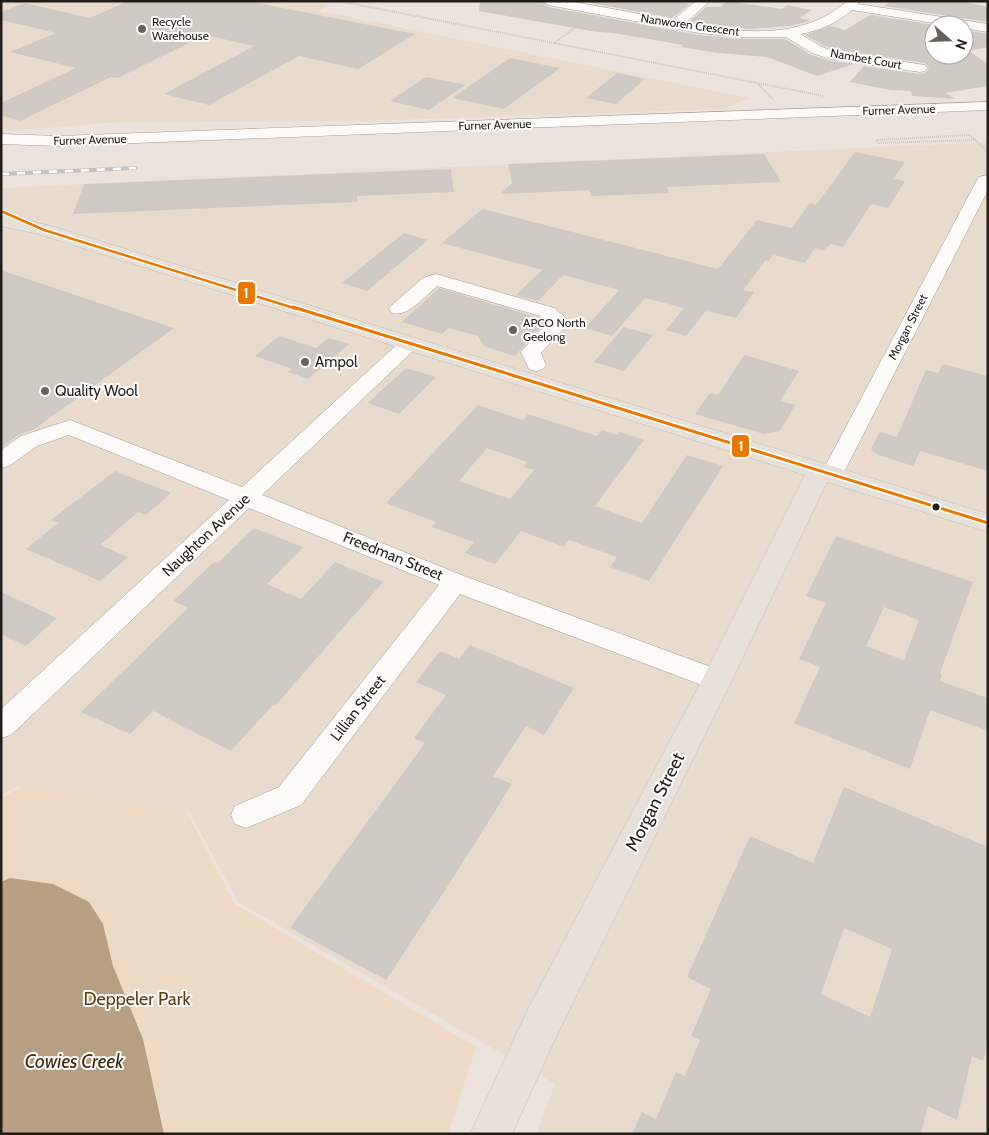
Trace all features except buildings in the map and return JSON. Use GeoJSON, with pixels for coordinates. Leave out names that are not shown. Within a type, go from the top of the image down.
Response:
{"type":"FeatureCollection","features":[{"type":"Feature","properties":{"kind":"main road"},"geometry":{"type":"LineString","coordinates":[[1,210],[44,230]]}},
{"type":"Feature","properties":{"kind":"main road"},"geometry":{"type":"LineString","coordinates":[[1,220],[44,230],[988,523]]}},
{"type":"Feature","properties":{"kind":"main road","name":"Morgan Street"},"geometry":{"type":"LineString","coordinates":[[491,1134],[542,1022],[826,472]]}},
{"type":"Feature","properties":{"kind":"street"},"geometry":{"type":"LineString","coordinates":[[675,25],[704,1]]}},
{"type":"Feature","properties":{"kind":"street","name":"Nanworen Crescent"},"geometry":{"type":"LineString","coordinates":[[555,2],[675,25],[724,32],[772,33],[816,27],[841,14],[853,3]]}},
{"type":"Feature","properties":{"kind":"street"},"geometry":{"type":"LineString","coordinates":[[853,3],[988,28]]}},
{"type":"Feature","properties":{"kind":"street","name":"Nambet Court"},"geometry":{"type":"LineString","coordinates":[[787,32],[817,50],[835,56],[920,68]]}},
{"type":"Feature","properties":{"kind":"street","name":"Furner Avenue"},"geometry":{"type":"LineString","coordinates":[[1,139],[86,140],[988,106]]}},
{"type":"Feature","properties":{"kind":"street","name":"Morgan Street"},"geometry":{"type":"LineString","coordinates":[[826,472],[986,180]]}},
{"type":"Feature","properties":{"kind":"street"},"geometry":{"type":"LineString","coordinates":[[400,309],[430,282],[436,280],[547,312],[556,318],[556,326],[530,352],[536,364]]}},
{"type":"Feature","properties":{"kind":"street","name":"Naughton Avenue"},"geometry":{"type":"LineString","coordinates":[[1,727],[410,343]]}},
{"type":"Feature","properties":{"kind":"street","name":"Freedman Street"},"geometry":{"type":"LineString","coordinates":[[1,462],[29,441],[70,426],[248,496],[455,582],[717,680]]}},
{"type":"Feature","properties":{"kind":"street","name":"Lillian Street"},"geometry":{"type":"LineString","coordinates":[[246,815],[290,796],[455,582]]}},
{"type":"Feature","properties":{"kind":"path"},"geometry":{"type":"LineString","coordinates":[[339,1],[827,96]]}},
{"type":"Feature","properties":{"kind":"path"},"geometry":{"type":"LineString","coordinates":[[554,43],[586,20]]}},
{"type":"Feature","properties":{"kind":"path"},"geometry":{"type":"LineString","coordinates":[[758,84],[776,101]]}},
{"type":"Feature","properties":{"kind":"path"},"geometry":{"type":"LineString","coordinates":[[976,140],[878,143],[876,140],[949,134],[970,135],[976,140],[988,152]]}},
{"type":"Feature","properties":{"kind":"shaded area"},"geometry":{"type":"Polygon","coordinates":[[[1,1],[311,1],[329,5],[319,11],[749,98],[723,109],[365,121],[105,123],[12,131],[1,129],[1,1]]]}},
{"type":"Feature","properties":{"kind":"shaded area"},"geometry":{"type":"Polygon","coordinates":[[[988,142],[988,1134],[536,1134],[555,1084],[238,902],[189,812],[20,786],[1,795],[1,188],[988,142]]]}},
{"type":"Feature","properties":{"kind":"green space","name":"Deppeler Park"},"geometry":{"type":"Polygon","coordinates":[[[25,785],[187,812],[235,904],[476,1047],[448,1134],[1,1134],[1,798],[25,785]]]}},
{"type":"Feature","properties":{"kind":"water","name":"Cowies Creek"},"geometry":{"type":"Polygon","coordinates":[[[10,878],[53,884],[89,902],[103,924],[113,966],[143,1039],[164,1134],[1,1134],[1,882],[10,878]]]}},
{"type":"Feature","properties":{"kind":"railway"},"geometry":{"type":"LineString","coordinates":[[1,174],[136,168]]}},
{"type":"Feature","properties":{"kind":"transit line","name":"1"},"geometry":{"type":"LineString","coordinates":[[1,211],[44,230],[988,523]]}},
{"type":"Feature","properties":{"kind":"place","name":"Recycle Warehouse"},"geometry":{"type":"Point","coordinates":[142,29]}},
{"type":"Feature","properties":{"kind":"place","name":"APCO North Geelong"},"geometry":{"type":"Point","coordinates":[513,330]}},
{"type":"Feature","properties":{"kind":"place","name":"Ampol"},"geometry":{"type":"Point","coordinates":[305,362]}},
{"type":"Feature","properties":{"kind":"place","name":"Quality Wool"},"geometry":{"type":"Point","coordinates":[45,391]}}]}
